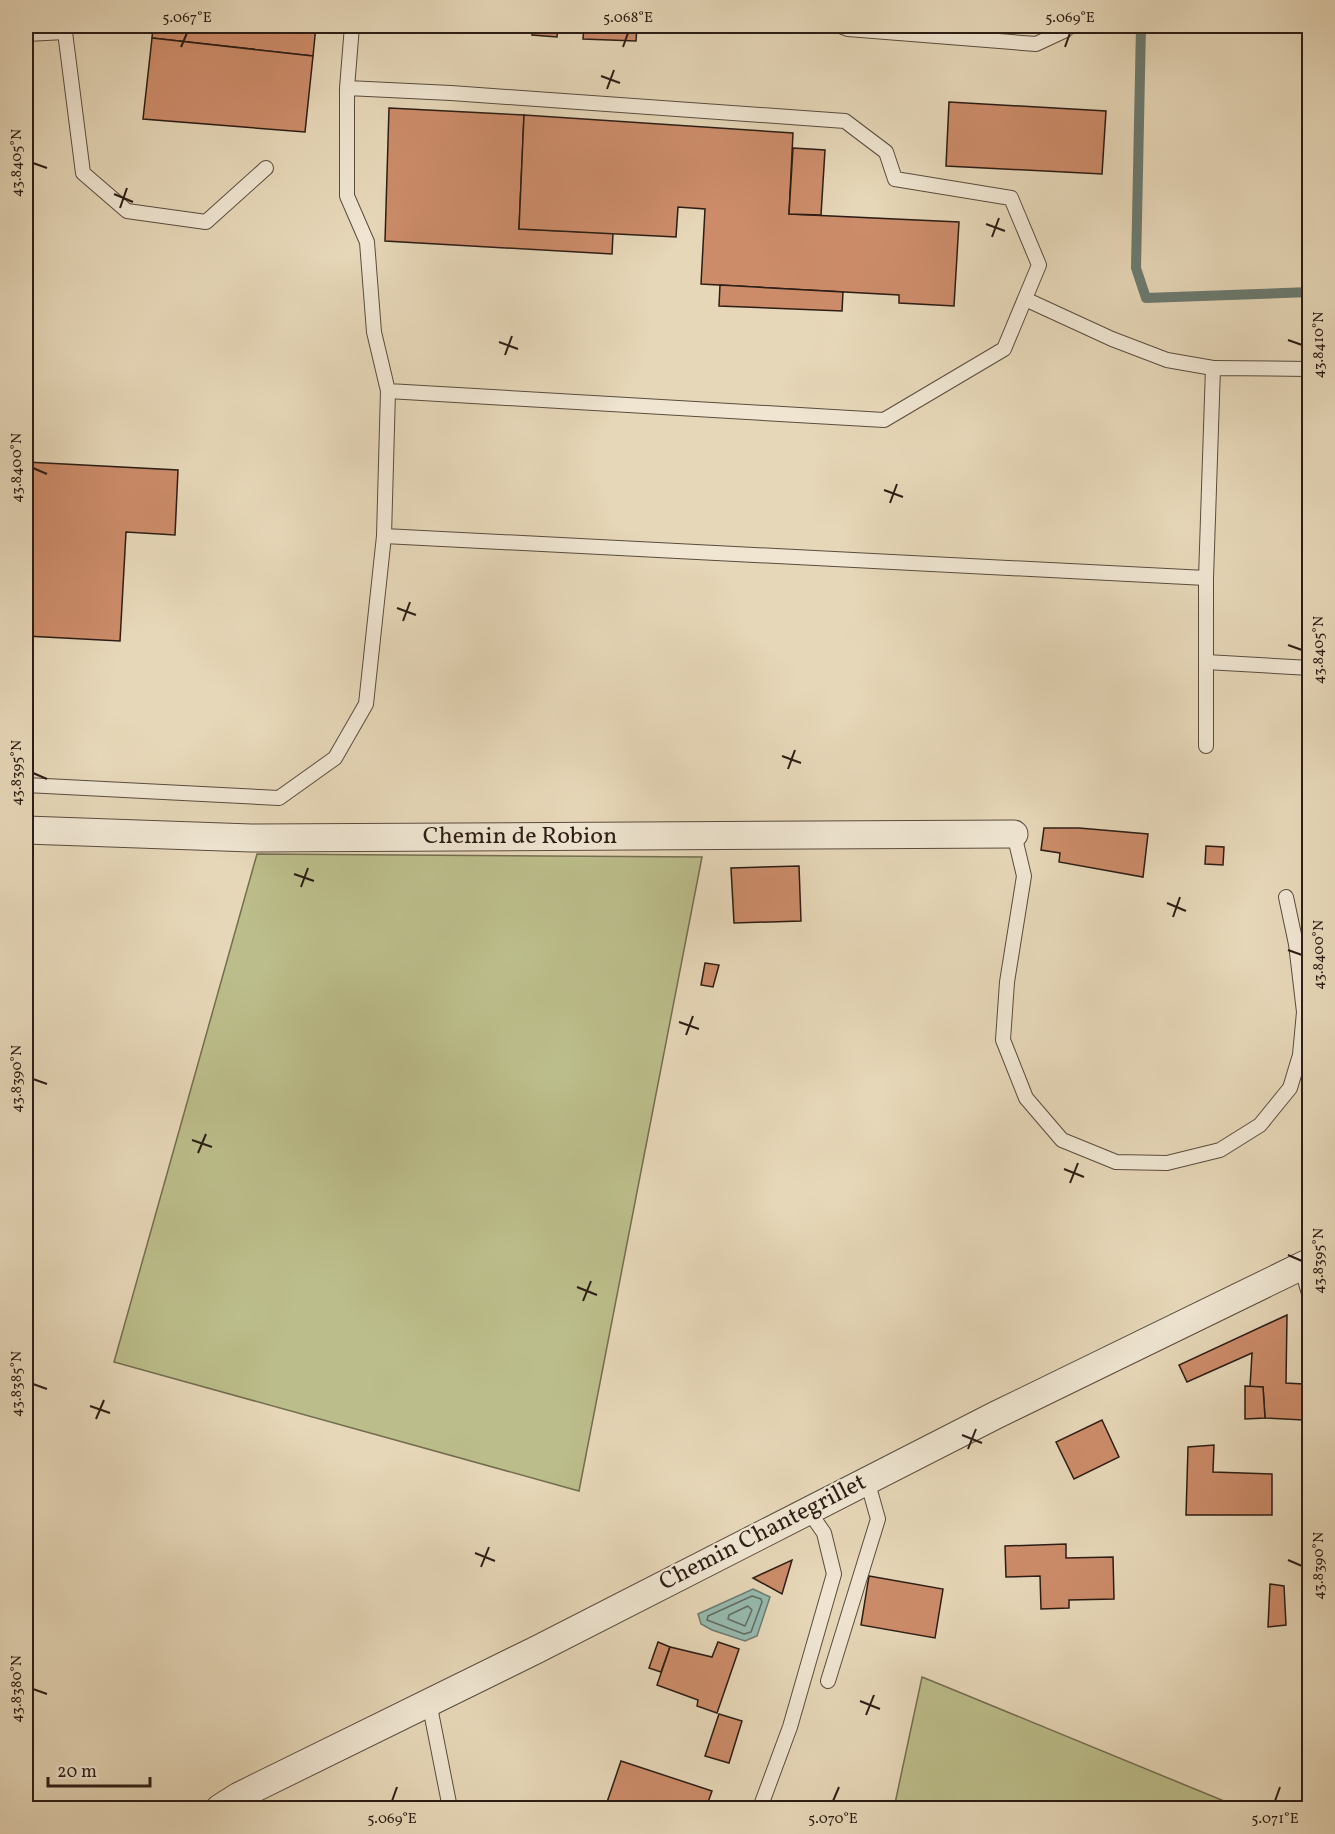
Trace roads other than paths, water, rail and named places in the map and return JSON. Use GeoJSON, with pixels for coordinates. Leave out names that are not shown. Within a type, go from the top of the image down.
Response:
{"type":"FeatureCollection","features":[{"type":"Feature","properties":{"kind":"street","name":"Chemin de Robion"},"geometry":{"type":"LineString","coordinates":[[26,830],[250,838],[1014,834]]}},
{"type":"Feature","properties":{"kind":"street","name":"Chemin Chantegrillet"},"geometry":{"type":"LineString","coordinates":[[220,1809],[239,1796],[536,1650],[867,1480],[1305,1264]]}},
{"type":"Feature","properties":{"kind":"lane"},"geometry":{"type":"LineString","coordinates":[[26,785],[279,798],[335,758],[366,704],[384,536],[388,391],[374,332],[367,243],[347,196],[347,88],[352,26]]}},
{"type":"Feature","properties":{"kind":"lane"},"geometry":{"type":"LineString","coordinates":[[840,26],[849,29],[1036,44],[1066,30],[1067,26]]}},
{"type":"Feature","properties":{"kind":"lane"},"geometry":{"type":"LineString","coordinates":[[26,34],[66,29],[83,173],[127,211],[206,222],[266,168]]}},
{"type":"Feature","properties":{"kind":"lane"},"geometry":{"type":"LineString","coordinates":[[347,88],[451,93],[844,121],[886,152],[895,179],[1011,198],[1039,266],[1004,349],[884,420],[388,391]]}},
{"type":"Feature","properties":{"kind":"lane"},"geometry":{"type":"LineString","coordinates":[[1025,299],[1112,339],[1167,360],[1214,369],[1310,369]]}},
{"type":"Feature","properties":{"kind":"lane"},"geometry":{"type":"LineString","coordinates":[[1206,746],[1206,578],[1214,369]]}},
{"type":"Feature","properties":{"kind":"lane"},"geometry":{"type":"LineString","coordinates":[[384,536],[1206,578]]}},
{"type":"Feature","properties":{"kind":"lane"},"geometry":{"type":"LineString","coordinates":[[1206,662],[1310,668]]}},
{"type":"Feature","properties":{"kind":"lane"},"geometry":{"type":"LineString","coordinates":[[1014,834],[1024,876],[1007,982],[1003,1040],[1026,1098],[1062,1140],[1116,1162],[1167,1163],[1220,1150],[1260,1125],[1290,1088],[1300,1055],[1304,1012],[1296,944],[1286,897]]}},
{"type":"Feature","properties":{"kind":"lane"},"geometry":{"type":"LineString","coordinates":[[1305,1264],[1310,1297]]}},
{"type":"Feature","properties":{"kind":"lane"},"geometry":{"type":"LineString","coordinates":[[828,1681],[878,1519],[867,1480]]}},
{"type":"Feature","properties":{"kind":"lane"},"geometry":{"type":"LineString","coordinates":[[760,1809],[790,1727],[834,1574],[824,1533],[808,1510]]}},
{"type":"Feature","properties":{"kind":"lane"},"geometry":{"type":"LineString","coordinates":[[429,1702],[450,1808]]}},
{"type":"Feature","properties":{"kind":"water"},"geometry":{"type":"Polygon","coordinates":[[[753,1589],[770,1597],[757,1636],[745,1641],[701,1624],[698,1614],[753,1589]]]}},
{"type":"Feature","properties":{"kind":"waterway"},"geometry":{"type":"LineString","coordinates":[[1141,26],[1136,268],[1146,298],[1310,292]]}}]}
